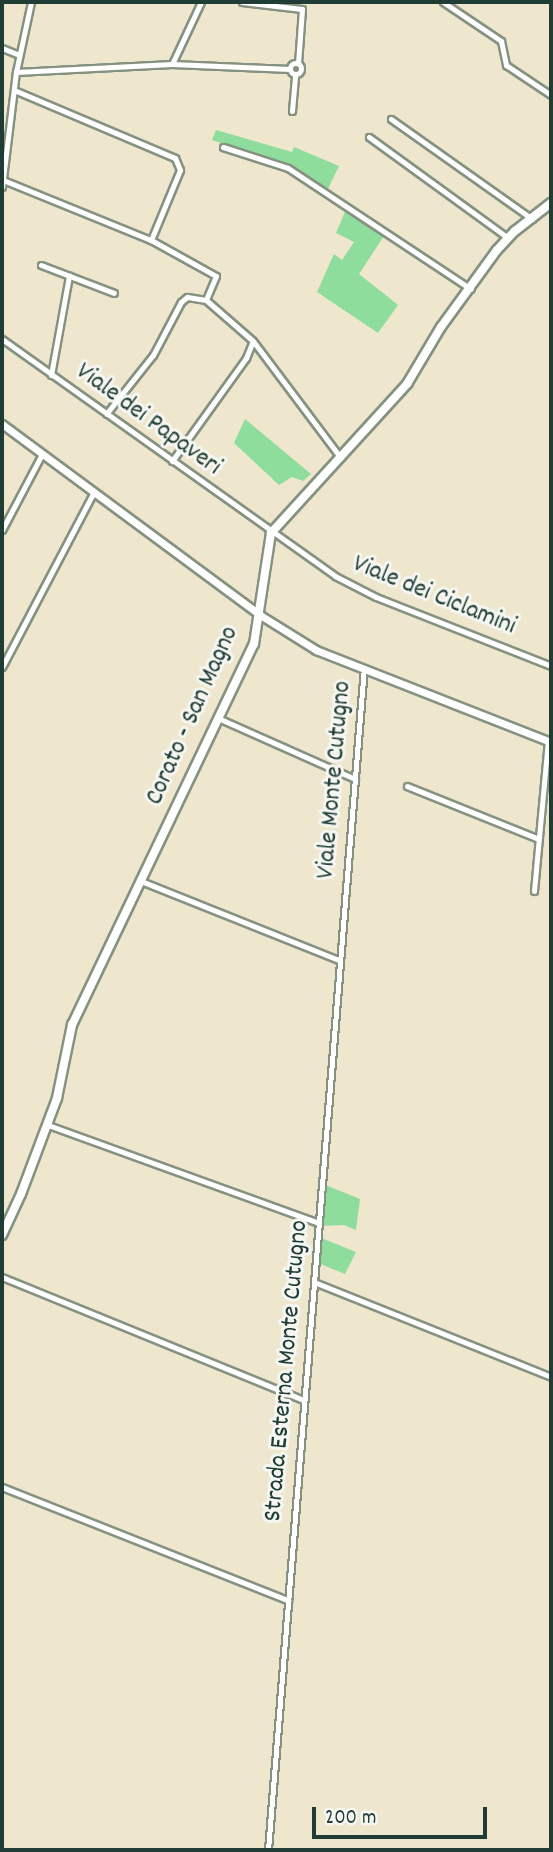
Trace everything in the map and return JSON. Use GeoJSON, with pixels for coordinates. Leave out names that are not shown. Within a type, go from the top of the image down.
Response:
{"type":"FeatureCollection","features":[{"type":"Feature","properties":{"kind":"main road"},"geometry":{"type":"LineString","coordinates":[[271,533],[407,384],[440,327],[508,238],[551,204]]}},
{"type":"Feature","properties":{"kind":"main road","name":"Corato - San Magno"},"geometry":{"type":"LineString","coordinates":[[2,1235],[4,1222],[22,1194],[57,1098],[72,1025],[254,644],[271,533]]}},
{"type":"Feature","properties":{"kind":"street"},"geometry":{"type":"LineString","coordinates":[[2,187],[16,72],[31,2]]}},
{"type":"Feature","properties":{"kind":"street"},"geometry":{"type":"LineString","coordinates":[[172,64],[201,2]]}},
{"type":"Feature","properties":{"kind":"street"},"geometry":{"type":"LineString","coordinates":[[16,72],[172,64],[301,71],[298,63],[302,9],[244,2]]}},
{"type":"Feature","properties":{"kind":"street"},"geometry":{"type":"LineString","coordinates":[[443,2],[501,41],[506,65],[551,95]]}},
{"type":"Feature","properties":{"kind":"street"},"geometry":{"type":"LineString","coordinates":[[2,48],[19,55]]}},
{"type":"Feature","properties":{"kind":"street"},"geometry":{"type":"LineString","coordinates":[[292,111],[293,71]]}},
{"type":"Feature","properties":{"kind":"street"},"geometry":{"type":"LineString","coordinates":[[14,90],[175,158],[180,170],[151,240]]}},
{"type":"Feature","properties":{"kind":"street"},"geometry":{"type":"LineString","coordinates":[[2,105],[11,109]]}},
{"type":"Feature","properties":{"kind":"street"},"geometry":{"type":"LineString","coordinates":[[391,119],[532,219]]}},
{"type":"Feature","properties":{"kind":"street"},"geometry":{"type":"LineString","coordinates":[[369,137],[508,238]]}},
{"type":"Feature","properties":{"kind":"street"},"geometry":{"type":"LineString","coordinates":[[223,147],[288,168],[471,289]]}},
{"type":"Feature","properties":{"kind":"street"},"geometry":{"type":"LineString","coordinates":[[3,180],[151,240],[216,276],[206,300]]}},
{"type":"Feature","properties":{"kind":"street"},"geometry":{"type":"LineString","coordinates":[[41,265],[114,293]]}},
{"type":"Feature","properties":{"kind":"street"},"geometry":{"type":"LineString","coordinates":[[51,375],[69,276]]}},
{"type":"Feature","properties":{"kind":"street"},"geometry":{"type":"LineString","coordinates":[[106,414],[153,355],[181,302],[187,297],[206,300],[253,341],[341,458]]}},
{"type":"Feature","properties":{"kind":"street","name":"Viale dei Papaveri"},"geometry":{"type":"LineString","coordinates":[[2,339],[271,533]]}},
{"type":"Feature","properties":{"kind":"street"},"geometry":{"type":"LineString","coordinates":[[172,461],[246,358],[253,341]]}},
{"type":"Feature","properties":{"kind":"street"},"geometry":{"type":"LineString","coordinates":[[2,424],[260,615],[316,650],[550,741],[534,891]]}},
{"type":"Feature","properties":{"kind":"street"},"geometry":{"type":"LineString","coordinates":[[2,530],[42,454]]}},
{"type":"Feature","properties":{"kind":"street"},"geometry":{"type":"LineString","coordinates":[[2,667],[94,492]]}},
{"type":"Feature","properties":{"kind":"street","name":"Viale dei Ciclamini"},"geometry":{"type":"LineString","coordinates":[[271,533],[335,576],[376,597],[551,666]]}},
{"type":"Feature","properties":{"kind":"street","name":"Viale Monte Cutugno"},"geometry":{"type":"LineString","coordinates":[[345,895],[363,668]]}},
{"type":"Feature","properties":{"kind":"street"},"geometry":{"type":"LineString","coordinates":[[218,718],[355,779]]}},
{"type":"Feature","properties":{"kind":"street"},"geometry":{"type":"LineString","coordinates":[[407,786],[539,839]]}},
{"type":"Feature","properties":{"kind":"street"},"geometry":{"type":"LineString","coordinates":[[141,881],[340,960]]}},
{"type":"Feature","properties":{"kind":"street","name":"Strada Esterna Monte Cutugno"},"geometry":{"type":"LineString","coordinates":[[268,1850],[345,895]]}},
{"type":"Feature","properties":{"kind":"street"},"geometry":{"type":"LineString","coordinates":[[48,1125],[318,1223]]}},
{"type":"Feature","properties":{"kind":"street"},"geometry":{"type":"LineString","coordinates":[[2,1276],[304,1400]]}},
{"type":"Feature","properties":{"kind":"street"},"geometry":{"type":"LineString","coordinates":[[314,1282],[551,1377]]}},
{"type":"Feature","properties":{"kind":"street"},"geometry":{"type":"LineString","coordinates":[[2,1487],[288,1600]]}},
{"type":"Feature","properties":{"kind":"green space"},"geometry":{"type":"Polygon","coordinates":[[[216,130],[292,152],[294,147],[339,166],[327,191],[288,166],[212,140],[216,130]]]}},
{"type":"Feature","properties":{"kind":"green space"},"geometry":{"type":"Polygon","coordinates":[[[345,212],[384,236],[359,274],[398,305],[378,333],[317,292],[334,254],[342,260],[354,242],[336,233],[345,212]]]}},
{"type":"Feature","properties":{"kind":"green space"},"geometry":{"type":"Polygon","coordinates":[[[245,419],[311,474],[303,481],[292,477],[279,485],[234,443],[245,419]]]}},
{"type":"Feature","properties":{"kind":"green space"},"geometry":{"type":"Polygon","coordinates":[[[323,1184],[360,1199],[356,1230],[344,1225],[320,1226],[323,1184]]]}},
{"type":"Feature","properties":{"kind":"green space"},"geometry":{"type":"Polygon","coordinates":[[[319,1237],[356,1252],[345,1274],[318,1263],[319,1237]]]}}]}
